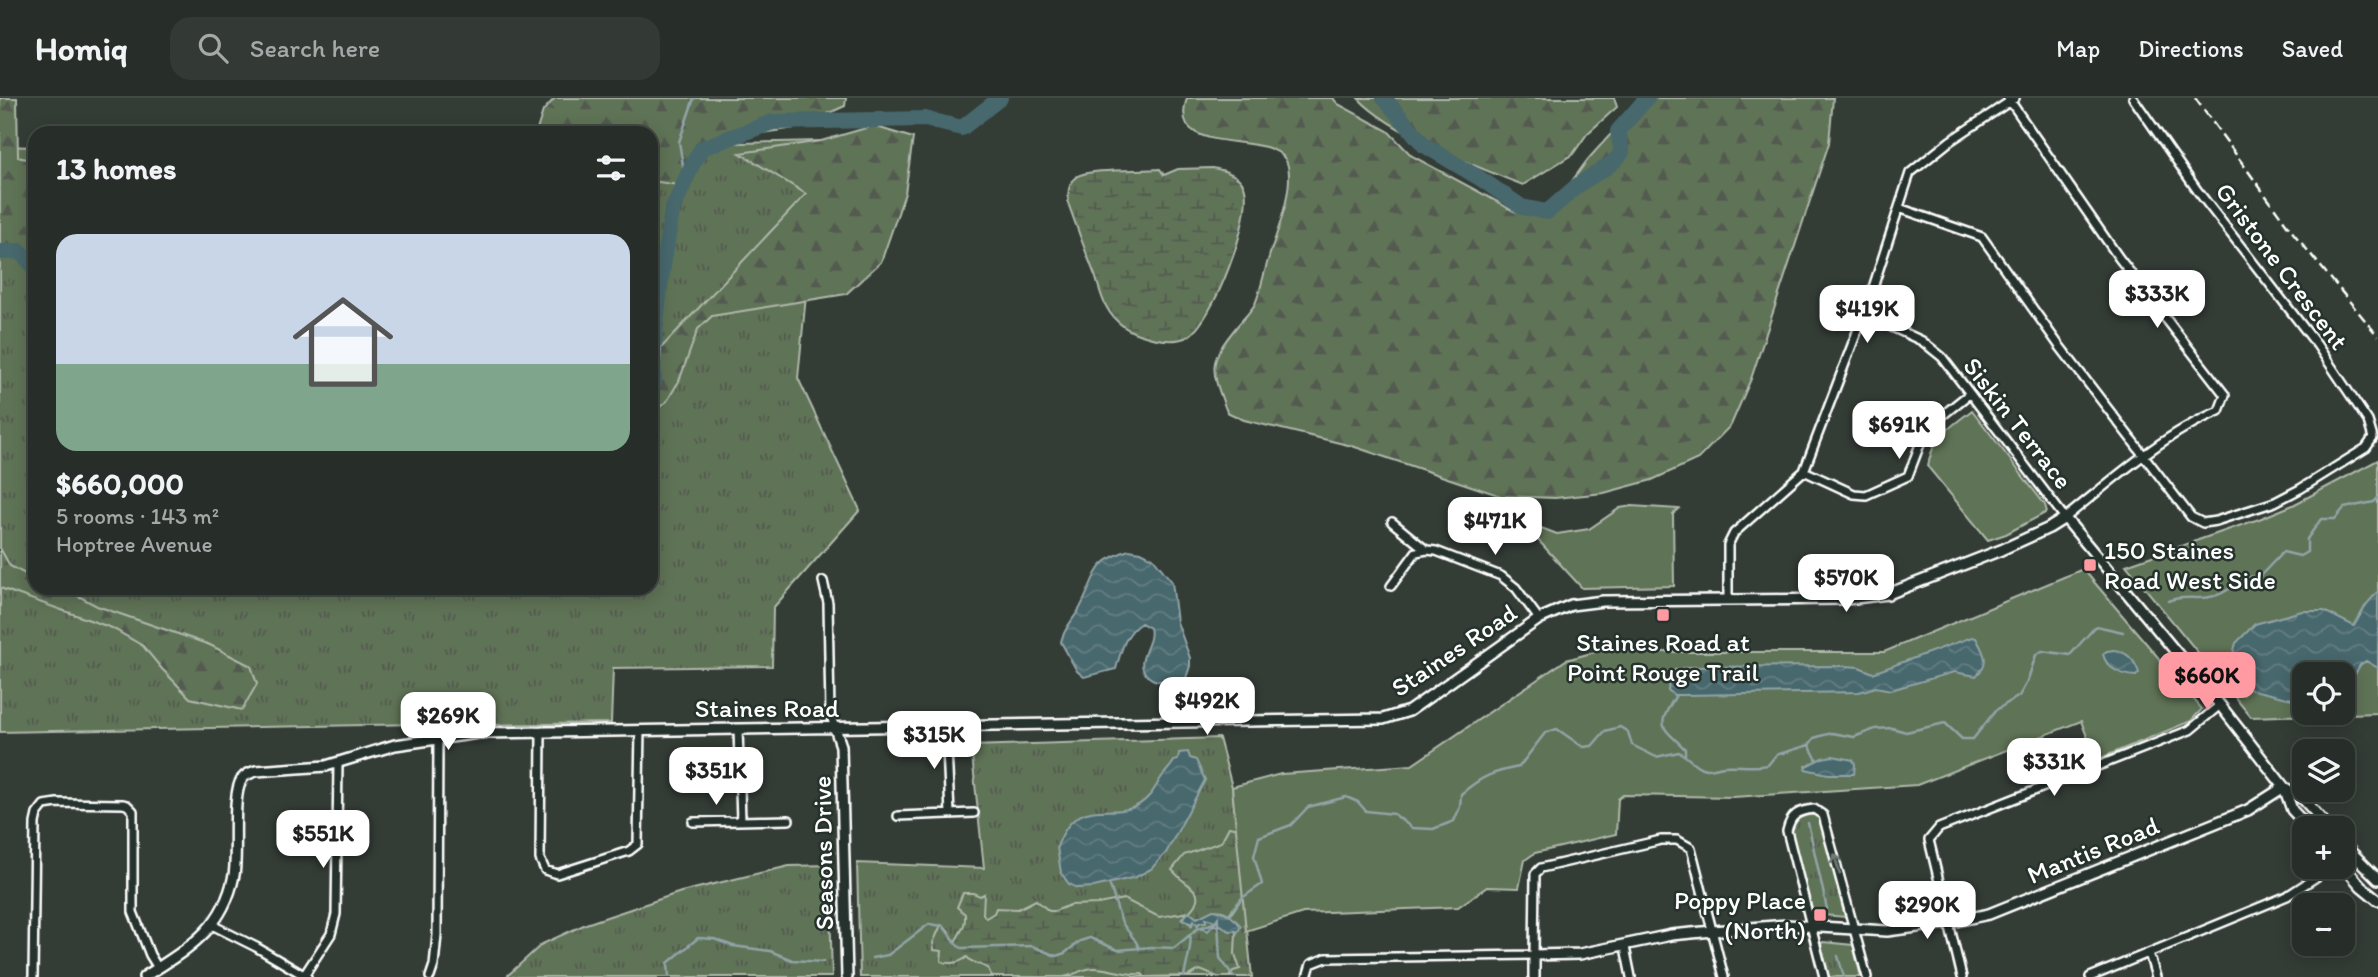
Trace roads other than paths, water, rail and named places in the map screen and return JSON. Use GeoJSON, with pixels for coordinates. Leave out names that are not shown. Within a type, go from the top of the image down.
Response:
{"type":"FeatureCollection","features":[{"type":"Feature","properties":{"kind":"street","name":"Gristone Crescent"},"geometry":{"type":"LineString","coordinates":[[2133,98],[2197,190],[2317,345],[2368,421],[2373,438],[2366,448],[2275,502],[2203,523],[2191,516],[2144,456]]}},
{"type":"Feature","properties":{"kind":"street"},"geometry":{"type":"LineString","coordinates":[[1728,599],[1728,545],[1734,533],[1804,471],[1864,314],[1909,173],[2011,99],[2119,258],[2225,395],[2219,411],[2192,422],[2065,518],[2220,705],[2284,787],[2292,810],[2298,816]]}},
{"type":"Feature","properties":{"kind":"street"},"geometry":{"type":"LineString","coordinates":[[1899,208],[1982,237],[2058,344],[2144,456]]}},
{"type":"Feature","properties":{"kind":"street","name":"Siskin Terrace"},"geometry":{"type":"LineString","coordinates":[[1864,314],[1922,341],[1942,358],[2065,518]]}},
{"type":"Feature","properties":{"kind":"street"},"geometry":{"type":"LineString","coordinates":[[1804,471],[1854,494],[1866,495],[1908,476],[1928,427],[1969,394]]}},
{"type":"Feature","properties":{"kind":"street","name":"Staines Road"},"geometry":{"type":"LineString","coordinates":[[144,977],[199,940],[223,906],[233,878],[237,792],[242,779],[249,773],[260,770],[297,769],[338,763],[395,745],[479,733],[1383,719],[1409,711],[1539,619],[1571,604],[1603,601],[1847,599],[1888,593],[2001,550],[2065,518]]}},
{"type":"Feature","properties":{"kind":"street"},"geometry":{"type":"LineString","coordinates":[[1392,522],[1426,550]]}},
{"type":"Feature","properties":{"kind":"street"},"geometry":{"type":"LineString","coordinates":[[1391,586],[1416,552],[1436,551],[1501,576],[1516,588],[1539,619]]}},
{"type":"Feature","properties":{"kind":"street"},"geometry":{"type":"LineString","coordinates":[[823,582],[828,603],[830,713],[835,728]]}},
{"type":"Feature","properties":{"kind":"street"},"geometry":{"type":"LineString","coordinates":[[1962,977],[1929,840],[1940,828],[2190,730],[2220,705]]}},
{"type":"Feature","properties":{"kind":"street"},"geometry":{"type":"LineString","coordinates":[[946,726],[950,814]]}},
{"type":"Feature","properties":{"kind":"street","name":"Seasons Drive"},"geometry":{"type":"LineString","coordinates":[[835,728],[841,746],[847,977]]}},
{"type":"Feature","properties":{"kind":"street"},"geometry":{"type":"LineString","coordinates":[[738,729],[741,820]]}},
{"type":"Feature","properties":{"kind":"street"},"geometry":{"type":"LineString","coordinates":[[541,732],[540,859],[545,870],[557,874],[629,851],[638,844],[640,730]]}},
{"type":"Feature","properties":{"kind":"street"},"geometry":{"type":"LineString","coordinates":[[430,977],[437,935],[438,739]]}},
{"type":"Feature","properties":{"kind":"street"},"geometry":{"type":"LineString","coordinates":[[212,925],[256,947],[305,977],[331,934],[336,915],[338,763]]}},
{"type":"Feature","properties":{"kind":"street"},"geometry":{"type":"LineString","coordinates":[[2284,787],[2304,800],[2318,816]]}},
{"type":"Feature","properties":{"kind":"street","name":"Mantis Road"},"geometry":{"type":"LineString","coordinates":[[1534,955],[1580,954],[1625,947],[1671,935],[1713,931],[1787,925],[1887,931],[1989,914],[2248,810],[2284,787]]}},
{"type":"Feature","properties":{"kind":"street"},"geometry":{"type":"LineString","coordinates":[[33,977],[35,823],[44,805],[57,803],[123,804],[133,811],[133,912],[158,968]]}},
{"type":"Feature","properties":{"kind":"street"},"geometry":{"type":"LineString","coordinates":[[1824,977],[1787,831],[1790,819],[1798,811],[1814,809],[1823,815],[1867,977]]}},
{"type":"Feature","properties":{"kind":"street"},"geometry":{"type":"LineString","coordinates":[[898,816],[974,813]]}},
{"type":"Feature","properties":{"kind":"street"},"geometry":{"type":"LineString","coordinates":[[693,822],[789,820]]}},
{"type":"Feature","properties":{"kind":"street"},"geometry":{"type":"LineString","coordinates":[[1534,977],[1535,874],[1541,868],[1661,840],[1677,840],[1691,848],[1724,977]]}},
{"type":"Feature","properties":{"kind":"street"},"geometry":{"type":"LineString","coordinates":[[2355,859],[2378,879]]}},
{"type":"Feature","properties":{"kind":"street"},"geometry":{"type":"LineString","coordinates":[[2090,977],[2287,897],[2314,879]]}},
{"type":"Feature","properties":{"kind":"street"},"geometry":{"type":"LineString","coordinates":[[2355,879],[2378,900]]}},
{"type":"Feature","properties":{"kind":"street"},"geometry":{"type":"LineString","coordinates":[[1625,947],[1631,977]]}},
{"type":"Feature","properties":{"kind":"street"},"geometry":{"type":"LineString","coordinates":[[2149,953],[2156,977]]}},
{"type":"Feature","properties":{"kind":"street"},"geometry":{"type":"LineString","coordinates":[[1307,977],[1311,964],[1326,958],[1534,955]]}},
{"type":"Feature","properties":{"kind":"water"},"geometry":{"type":"Polygon","coordinates":[[[1129,550],[1153,558],[1172,582],[1177,622],[1190,658],[1181,693],[1172,694],[1165,681],[1153,679],[1144,672],[1143,660],[1151,634],[1150,628],[1141,623],[1127,637],[1116,669],[1084,677],[1077,671],[1061,642],[1096,572],[1107,560],[1129,550]]]}},
{"type":"Feature","properties":{"kind":"water"},"geometry":{"type":"Polygon","coordinates":[[[2378,591],[2378,668],[2366,661],[2355,674],[2355,662],[2292,662],[2292,699],[2249,689],[2244,695],[2238,693],[2242,681],[2231,661],[2236,643],[2255,624],[2302,611],[2324,611],[2354,626],[2378,591]]]}},
{"type":"Feature","properties":{"kind":"water"},"geometry":{"type":"Polygon","coordinates":[[[1972,637],[1976,638],[1985,657],[1981,671],[1976,676],[1954,672],[1891,690],[1876,687],[1859,692],[1674,695],[1668,690],[1670,674],[1689,667],[1845,666],[1859,667],[1873,673],[1972,637]]]}},
{"type":"Feature","properties":{"kind":"water"},"geometry":{"type":"Polygon","coordinates":[[[2114,650],[2127,655],[2133,661],[2139,673],[2136,676],[2120,673],[2107,664],[2103,654],[2114,650]]]}},
{"type":"Feature","properties":{"kind":"water"},"geometry":{"type":"Polygon","coordinates":[[[1188,752],[1190,758],[1196,760],[1205,780],[1166,853],[1151,869],[1136,877],[1094,887],[1077,888],[1069,884],[1061,873],[1057,847],[1066,828],[1088,813],[1125,810],[1138,805],[1151,794],[1174,761],[1178,760],[1179,753],[1188,752]]]}},
{"type":"Feature","properties":{"kind":"water"},"geometry":{"type":"Polygon","coordinates":[[[1833,756],[1853,760],[1854,774],[1828,774],[1805,769],[1822,758],[1833,756]]]}},
{"type":"Feature","properties":{"kind":"water"},"geometry":{"type":"Polygon","coordinates":[[[1213,910],[1235,919],[1241,926],[1237,933],[1221,925],[1218,927],[1214,924],[1208,931],[1201,927],[1218,922],[1218,917],[1215,921],[1206,918],[1206,922],[1199,922],[1198,926],[1194,920],[1191,925],[1182,919],[1189,912],[1197,918],[1213,910]]]}},
{"type":"Feature","properties":{"kind":"waterway"},"geometry":{"type":"LineString","coordinates":[[684,171],[679,142],[694,98]]}},
{"type":"Feature","properties":{"kind":"waterway"},"geometry":{"type":"LineString","coordinates":[[658,305],[672,211],[702,148],[773,122],[925,119],[962,128],[1000,98]]}},
{"type":"Feature","properties":{"kind":"waterway"},"geometry":{"type":"LineString","coordinates":[[1384,98],[1424,145],[1522,207],[1547,212],[1577,186],[1618,158],[1622,152],[1618,131],[1647,98]]}},
{"type":"Feature","properties":{"kind":"waterway"},"geometry":{"type":"LineString","coordinates":[[0,252],[20,251],[28,260]]}},
{"type":"Feature","properties":{"kind":"waterway"},"geometry":{"type":"LineString","coordinates":[[2168,601],[2214,596],[2246,578],[2260,576],[2283,552],[2300,556],[2307,552],[2307,539],[2321,519],[2335,519],[2344,508],[2374,502],[2378,498]]}},
{"type":"Feature","properties":{"kind":"waterway"},"geometry":{"type":"LineString","coordinates":[[1228,915],[1242,898],[1262,884],[1254,856],[1259,837],[1291,825],[1308,807],[1346,797],[1358,802],[1366,811],[1394,814],[1412,828],[1433,829],[1454,821],[1460,807],[1461,794],[1468,788],[1488,776],[1519,767],[1545,733],[1557,729],[1583,747],[1592,746],[1605,731],[1620,727],[1628,732],[1632,745],[1656,757],[1679,752],[1699,767],[1707,769],[1768,765],[1776,755],[1809,745],[1814,738],[1832,733],[1854,737],[1875,729],[1892,728],[1906,732],[1945,723],[1962,739],[1973,739],[1996,710],[2019,696],[2036,655],[2042,651],[2070,655],[2096,626],[2123,632]]}},
{"type":"Feature","properties":{"kind":"waterway"},"geometry":{"type":"LineString","coordinates":[[1676,695],[1663,720],[1666,730],[1685,749],[1685,755]]}},
{"type":"Feature","properties":{"kind":"waterway"},"geometry":{"type":"LineString","coordinates":[[1809,745],[1817,760]]}},
{"type":"Feature","properties":{"kind":"waterway"},"geometry":{"type":"LineString","coordinates":[[1808,823],[1827,909]]}},
{"type":"Feature","properties":{"kind":"waterway"},"geometry":{"type":"LineString","coordinates":[[1109,884],[1121,919],[1139,949]]}},
{"type":"Feature","properties":{"kind":"waterway"},"geometry":{"type":"LineString","coordinates":[[1218,922],[1220,958],[1234,977]]}},
{"type":"Feature","properties":{"kind":"waterway"},"geometry":{"type":"LineString","coordinates":[[872,958],[888,955],[929,924],[943,926],[962,948],[1032,946],[1056,956],[1090,938],[1118,950],[1174,948],[1197,929],[1214,923]]}},
{"type":"Feature","properties":{"kind":"waterway"},"geometry":{"type":"LineString","coordinates":[[1184,977],[1190,934]]}},
{"type":"Feature","properties":{"kind":"waterway"},"geometry":{"type":"LineString","coordinates":[[669,977],[668,963],[698,938],[770,951],[792,960],[823,962]]}},
{"type":"Feature","properties":{"kind":"waterway"},"geometry":{"type":"LineString","coordinates":[[1838,956],[1844,977]]}},
{"type":"Feature","properties":{"kind":"railway"},"geometry":{"type":"LineString","coordinates":[[2195,98],[2290,229],[2378,336]]}},
{"type":"Feature","properties":{"kind":"place","name":"150 Staines Road West Side"},"geometry":{"type":"Point","coordinates":[2090,565]}},
{"type":"Feature","properties":{"kind":"place","name":"Staines Road at Point Rouge Trail"},"geometry":{"type":"Point","coordinates":[1663,615]}},
{"type":"Feature","properties":{"kind":"place","name":"Poppy Place (North)"},"geometry":{"type":"Point","coordinates":[1820,915]}}]}
